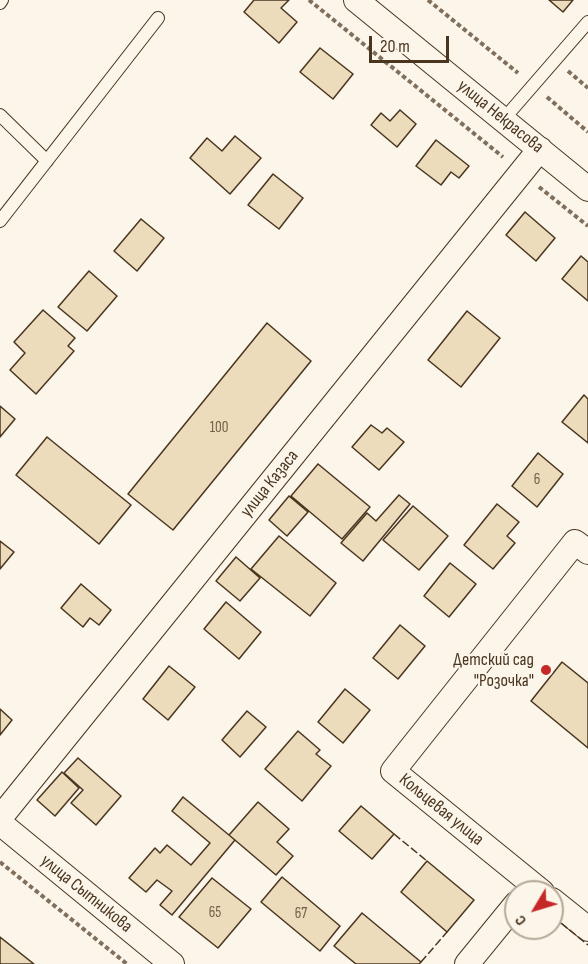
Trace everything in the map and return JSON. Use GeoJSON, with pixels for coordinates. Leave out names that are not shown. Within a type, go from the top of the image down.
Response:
{"type":"FeatureCollection","features":[{"type":"Feature","properties":{"kind":"street","name":"улица Некрасова"},"geometry":{"type":"LineString","coordinates":[[356,0],[588,189]]}},
{"type":"Feature","properties":{"kind":"street","name":"улица Казаса"},"geometry":{"type":"LineString","coordinates":[[0,818],[540,149]]}},
{"type":"Feature","properties":{"kind":"street","name":"Кольцевая улица"},"geometry":{"type":"LineString","coordinates":[[522,880],[393,771],[576,542],[588,552]]}},
{"type":"Feature","properties":{"kind":"street","name":"улица Сытникова"},"geometry":{"type":"LineString","coordinates":[[0,823],[172,964]]}},
{"type":"Feature","properties":{"kind":"street"},"geometry":{"type":"LineString","coordinates":[[564,910],[588,929]]}},
{"type":"Feature","properties":{"kind":"street"},"geometry":{"type":"LineString","coordinates":[[467,964],[504,919]]}},
{"type":"Feature","properties":{"kind":"lane"},"geometry":{"type":"LineString","coordinates":[[0,221],[158,18]]}},
{"type":"Feature","properties":{"kind":"lane"},"geometry":{"type":"LineString","coordinates":[[503,120],[588,22]]}},
{"type":"Feature","properties":{"kind":"lane"},"geometry":{"type":"LineString","coordinates":[[0,115],[47,161]]}},
{"type":"Feature","properties":{"kind":"path"},"geometry":{"type":"LineString","coordinates":[[309,0],[588,226]]}},
{"type":"Feature","properties":{"kind":"path"},"geometry":{"type":"LineString","coordinates":[[428,0],[588,132]]}},
{"type":"Feature","properties":{"kind":"path"},"geometry":{"type":"LineString","coordinates":[[0,862],[127,964]]}},
{"type":"Feature","properties":{"kind":"building"},"geometry":{"type":"Polygon","coordinates":[[[254,0],[289,0],[281,8],[297,22],[279,43],[244,12],[254,0]]]}},
{"type":"Feature","properties":{"kind":"building"},"geometry":{"type":"Polygon","coordinates":[[[549,0],[573,0],[563,12],[549,0]]]}},
{"type":"Feature","properties":{"kind":"building"},"geometry":{"type":"Polygon","coordinates":[[[320,48],[353,74],[333,99],[300,72],[320,48]]]}},
{"type":"Feature","properties":{"kind":"building"},"geometry":{"type":"Polygon","coordinates":[[[400,110],[416,124],[397,147],[371,125],[381,113],[390,121],[400,110]]]}},
{"type":"Feature","properties":{"kind":"building"},"geometry":{"type":"Polygon","coordinates":[[[235,136],[261,158],[230,194],[190,158],[207,138],[222,151],[235,136]]]}},
{"type":"Feature","properties":{"kind":"building"},"geometry":{"type":"Polygon","coordinates":[[[436,140],[469,166],[459,178],[451,172],[441,185],[416,166],[436,140]]]}},
{"type":"Feature","properties":{"kind":"building"},"geometry":{"type":"Polygon","coordinates":[[[273,174],[303,198],[279,229],[248,205],[273,174]]]}},
{"type":"Feature","properties":{"kind":"building"},"geometry":{"type":"Polygon","coordinates":[[[525,212],[555,238],[536,261],[506,235],[525,212]]]}},
{"type":"Feature","properties":{"kind":"building"},"geometry":{"type":"Polygon","coordinates":[[[141,219],[164,238],[137,271],[114,251],[141,219]]]}},
{"type":"Feature","properties":{"kind":"building"},"geometry":{"type":"Polygon","coordinates":[[[581,256],[588,262],[588,301],[562,279],[581,256]]]}},
{"type":"Feature","properties":{"kind":"building"},"geometry":{"type":"Polygon","coordinates":[[[89,271],[117,296],[87,331],[58,307],[89,271]]]}},
{"type":"Feature","properties":{"kind":"building"},"geometry":{"type":"Polygon","coordinates":[[[43,310],[75,338],[68,346],[74,351],[36,394],[10,370],[25,353],[14,342],[43,310]]]}},
{"type":"Feature","properties":{"kind":"building"},"geometry":{"type":"Polygon","coordinates":[[[467,311],[500,338],[461,387],[428,360],[467,311]]]}},
{"type":"Feature","properties":{"kind":"building"},"geometry":{"type":"Polygon","coordinates":[[[267,323],[311,361],[173,530],[128,494],[267,323]]]}},
{"type":"Feature","properties":{"kind":"building"},"geometry":{"type":"Polygon","coordinates":[[[584,395],[588,399],[588,443],[562,422],[584,395]]]}},
{"type":"Feature","properties":{"kind":"building"},"geometry":{"type":"Polygon","coordinates":[[[0,406],[15,419],[0,437],[0,406]]]}},
{"type":"Feature","properties":{"kind":"building"},"geometry":{"type":"Polygon","coordinates":[[[371,425],[382,433],[387,428],[404,442],[379,470],[352,447],[371,425]]]}},
{"type":"Feature","properties":{"kind":"building"},"geometry":{"type":"Polygon","coordinates":[[[47,437],[131,505],[99,544],[16,475],[47,437]]]}},
{"type":"Feature","properties":{"kind":"building"},"geometry":{"type":"Polygon","coordinates":[[[538,453],[563,474],[537,507],[512,486],[538,453]]]}},
{"type":"Feature","properties":{"kind":"building"},"geometry":{"type":"Polygon","coordinates":[[[318,464],[370,507],[342,539],[291,496],[318,464]]]}},
{"type":"Feature","properties":{"kind":"building"},"geometry":{"type":"Polygon","coordinates":[[[399,495],[410,504],[363,561],[341,543],[367,513],[376,521],[399,495]]]}},
{"type":"Feature","properties":{"kind":"building"},"geometry":{"type":"Polygon","coordinates":[[[289,496],[308,512],[287,536],[269,520],[289,496]]]}},
{"type":"Feature","properties":{"kind":"building"},"geometry":{"type":"Polygon","coordinates":[[[497,504],[519,522],[507,536],[515,543],[493,569],[464,545],[497,504]]]}},
{"type":"Feature","properties":{"kind":"building"},"geometry":{"type":"Polygon","coordinates":[[[413,506],[448,536],[419,570],[383,540],[413,506]]]}},
{"type":"Feature","properties":{"kind":"building"},"geometry":{"type":"Polygon","coordinates":[[[279,536],[336,583],[310,616],[251,569],[279,536]]]}},
{"type":"Feature","properties":{"kind":"building"},"geometry":{"type":"Polygon","coordinates":[[[0,541],[14,552],[0,569],[0,541]]]}},
{"type":"Feature","properties":{"kind":"building"},"geometry":{"type":"Polygon","coordinates":[[[236,557],[260,578],[240,601],[216,581],[236,557]]]}},
{"type":"Feature","properties":{"kind":"building"},"geometry":{"type":"Polygon","coordinates":[[[450,563],[476,584],[449,617],[424,596],[450,563]]]}},
{"type":"Feature","properties":{"kind":"building"},"geometry":{"type":"Polygon","coordinates":[[[81,584],[111,610],[99,625],[90,618],[83,627],[61,608],[81,584]]]}},
{"type":"Feature","properties":{"kind":"building"},"geometry":{"type":"Polygon","coordinates":[[[226,602],[261,632],[239,659],[204,629],[226,602]]]}},
{"type":"Feature","properties":{"kind":"building"},"geometry":{"type":"Polygon","coordinates":[[[400,625],[425,646],[398,679],[373,658],[400,625]]]}},
{"type":"Feature","properties":{"kind":"building"},"geometry":{"type":"Polygon","coordinates":[[[562,662],[588,683],[588,748],[531,701],[562,662]]]}},
{"type":"Feature","properties":{"kind":"building"},"geometry":{"type":"Polygon","coordinates":[[[169,666],[195,687],[168,720],[143,699],[169,666]]]}},
{"type":"Feature","properties":{"kind":"building"},"geometry":{"type":"Polygon","coordinates":[[[345,689],[370,710],[343,743],[318,722],[345,689]]]}},
{"type":"Feature","properties":{"kind":"building"},"geometry":{"type":"Polygon","coordinates":[[[0,709],[12,720],[0,735],[0,709]]]}},
{"type":"Feature","properties":{"kind":"building"},"geometry":{"type":"Polygon","coordinates":[[[247,711],[266,727],[240,757],[222,740],[247,711]]]}},
{"type":"Feature","properties":{"kind":"building"},"geometry":{"type":"Polygon","coordinates":[[[298,731],[320,750],[316,754],[331,766],[302,801],[265,769],[298,731]]]}},
{"type":"Feature","properties":{"kind":"building"},"geometry":{"type":"Polygon","coordinates":[[[78,758],[121,796],[96,825],[71,803],[83,790],[64,773],[78,758]]]}},
{"type":"Feature","properties":{"kind":"building"},"geometry":{"type":"Polygon","coordinates":[[[62,772],[79,788],[55,816],[37,800],[62,772]]]}},
{"type":"Feature","properties":{"kind":"building"},"geometry":{"type":"Polygon","coordinates":[[[183,797],[235,840],[172,915],[160,905],[172,891],[157,880],[146,892],[129,878],[155,848],[160,853],[167,845],[191,865],[210,843],[172,811],[183,797]]]}},
{"type":"Feature","properties":{"kind":"building"},"geometry":{"type":"Polygon","coordinates":[[[258,802],[289,829],[277,842],[293,856],[276,875],[229,835],[258,802]]]}},
{"type":"Feature","properties":{"kind":"building"},"geometry":{"type":"Polygon","coordinates":[[[361,806],[394,834],[372,859],[339,831],[361,806]]]}},
{"type":"Feature","properties":{"kind":"building"},"geometry":{"type":"Polygon","coordinates":[[[427,861],[474,900],[447,932],[401,892],[427,861]]]}},
{"type":"Feature","properties":{"kind":"building"},"geometry":{"type":"Polygon","coordinates":[[[282,877],[340,926],[320,951],[261,902],[282,877]]]}},
{"type":"Feature","properties":{"kind":"building"},"geometry":{"type":"Polygon","coordinates":[[[212,878],[251,909],[218,948],[179,917],[212,878]]]}},
{"type":"Feature","properties":{"kind":"building"},"geometry":{"type":"Polygon","coordinates":[[[362,913],[421,962],[419,964],[356,964],[334,946],[362,913]]]}},
{"type":"Feature","properties":{"kind":"building"},"geometry":{"type":"Polygon","coordinates":[[[0,937],[34,964],[0,964],[0,937]]]}},
{"type":"Feature","properties":{"kind":"fence"},"geometry":{"type":"LineString","coordinates":[[394,834],[427,861]]}},
{"type":"Feature","properties":{"kind":"fence"},"geometry":{"type":"LineString","coordinates":[[564,925],[588,945]]}},
{"type":"Feature","properties":{"kind":"fence"},"geometry":{"type":"LineString","coordinates":[[421,962],[447,932]]}},
{"type":"Feature","properties":{"kind":"place","name":"Детский сад \"Розочка\""},"geometry":{"type":"Point","coordinates":[546,670]}}]}
